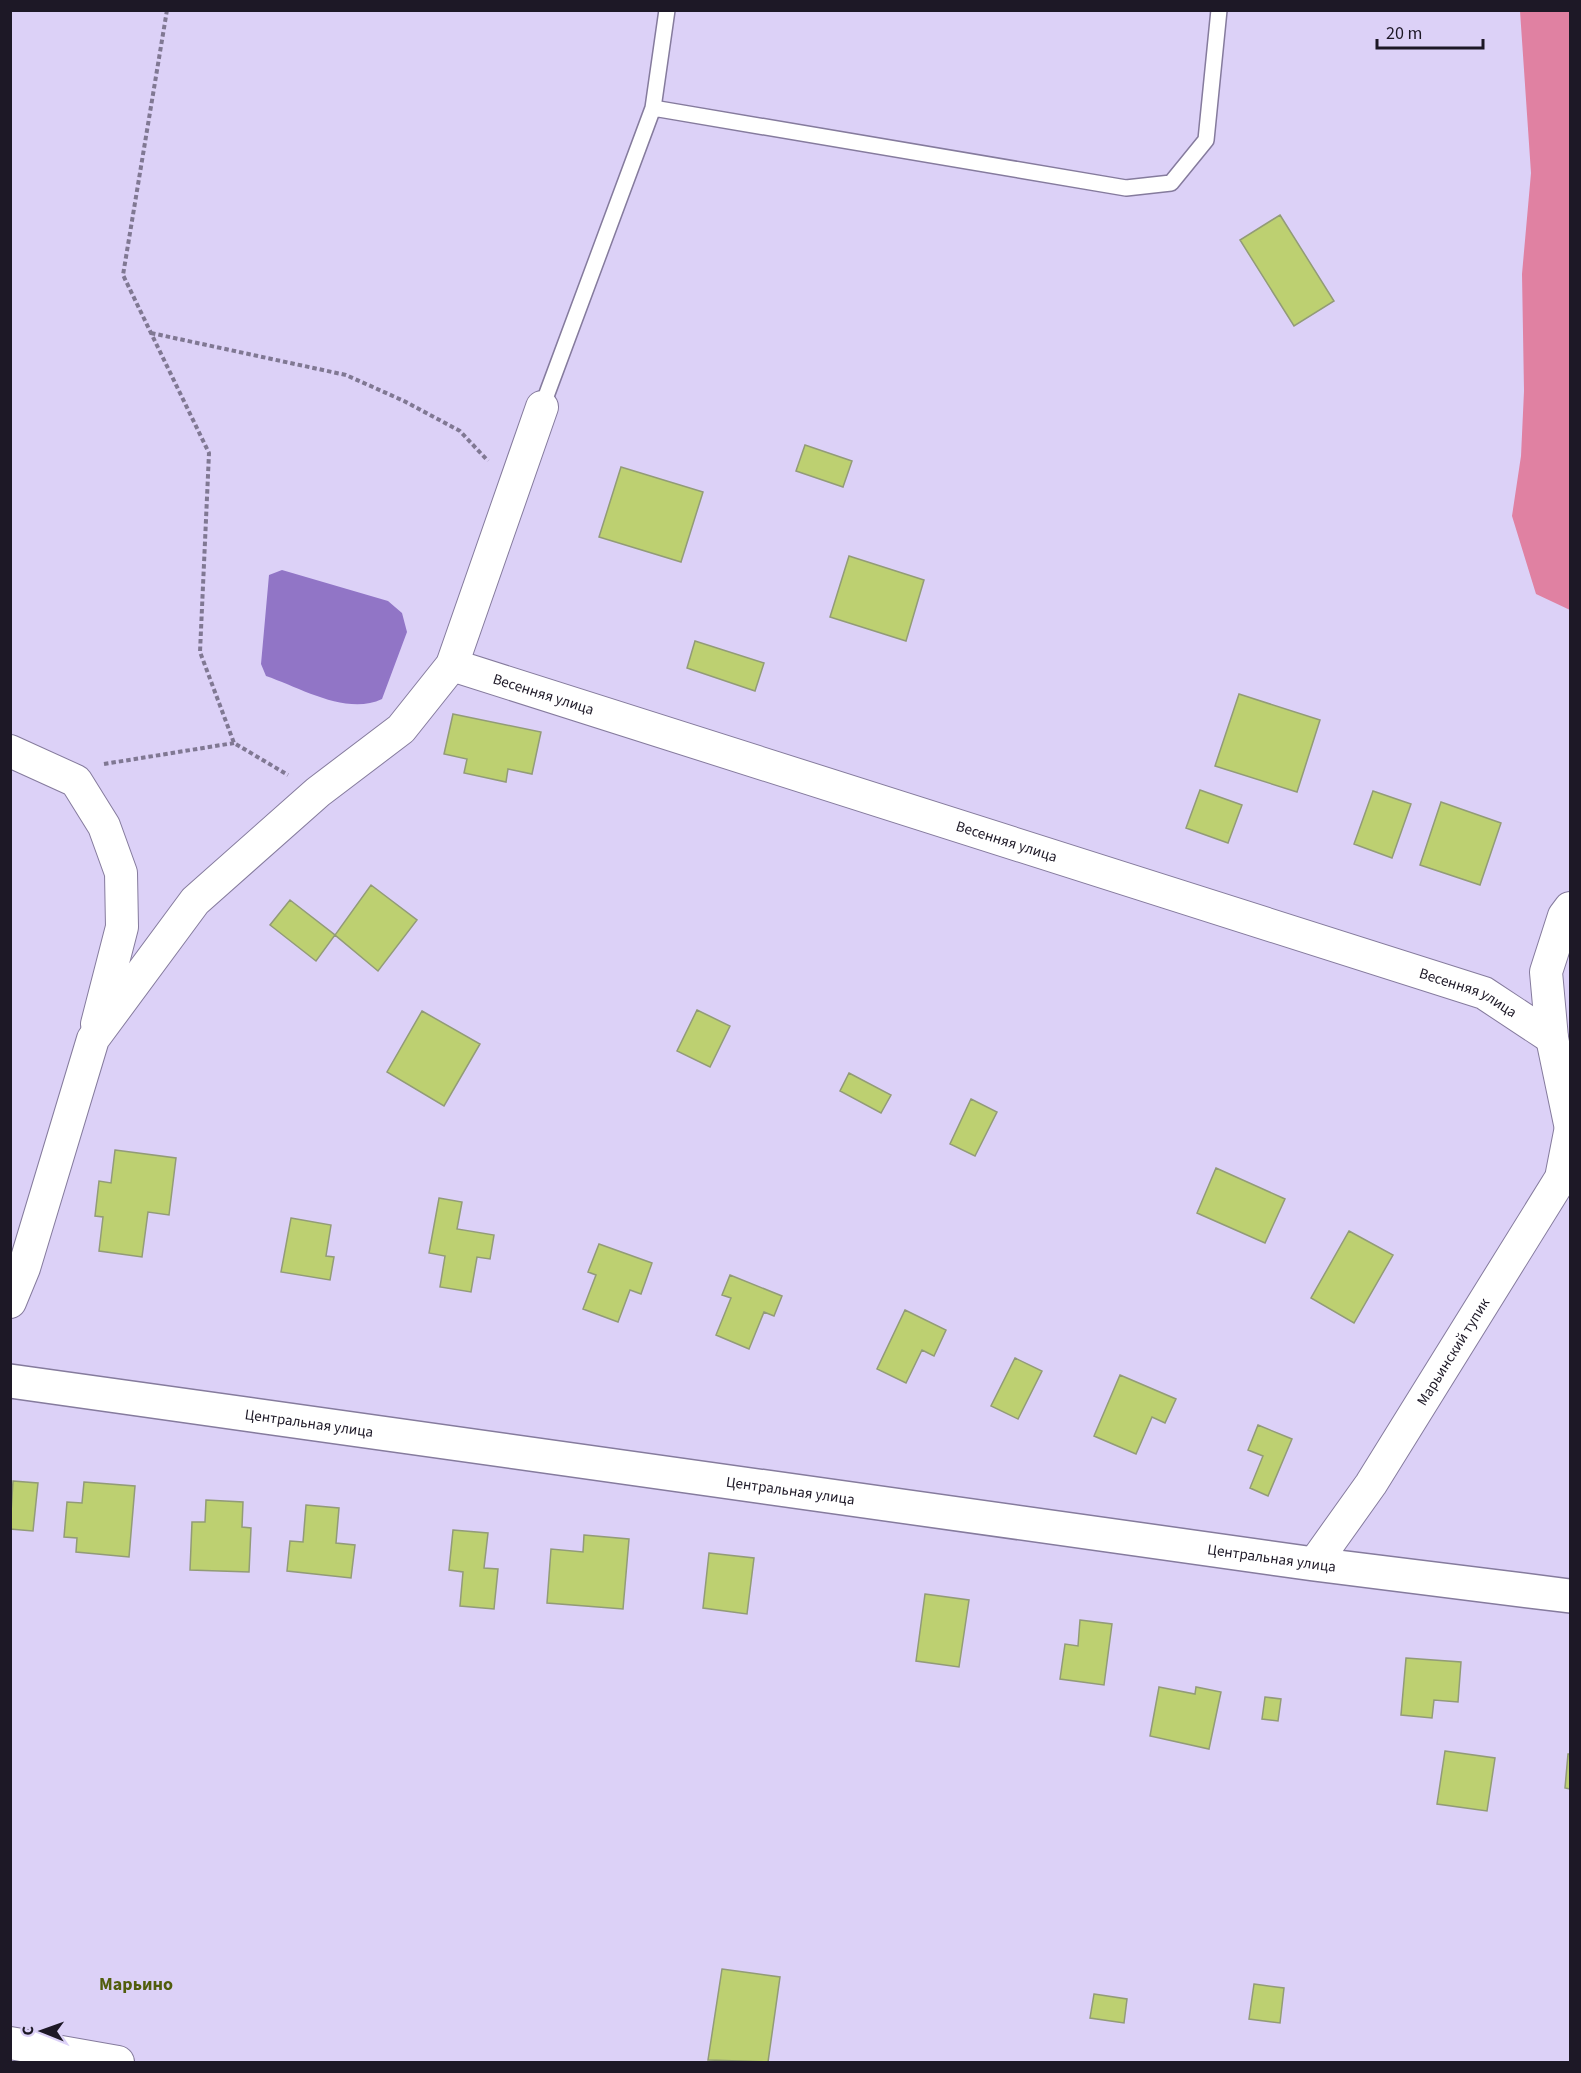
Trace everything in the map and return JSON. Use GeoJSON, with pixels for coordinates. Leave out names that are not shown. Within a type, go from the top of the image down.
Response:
{"type":"FeatureCollection","features":[{"type":"Feature","properties":{"kind":"main road","name":"Центральная улица"},"geometry":{"type":"LineString","coordinates":[[10,1381],[1314,1563],[1570,1596]]}},
{"type":"Feature","properties":{"kind":"street"},"geometry":{"type":"LineString","coordinates":[[93,1039],[195,901],[318,792],[401,729],[452,665],[542,407]]}},
{"type":"Feature","properties":{"kind":"street","name":"Весенняя улица"},"geometry":{"type":"LineString","coordinates":[[452,665],[1484,993],[1552,1038]]}},
{"type":"Feature","properties":{"kind":"street"},"geometry":{"type":"LineString","coordinates":[[10,751],[76,781],[104,826],[121,873],[122,927],[93,1039],[24,1268],[10,1302]]}},
{"type":"Feature","properties":{"kind":"street"},"geometry":{"type":"LineString","coordinates":[[1570,908],[1564,916],[1546,972],[1552,1038],[1570,1124]]}},
{"type":"Feature","properties":{"kind":"street","name":"Марьинский тупик"},"geometry":{"type":"LineString","coordinates":[[1314,1563],[1371,1484],[1561,1178],[1570,1132]]}},
{"type":"Feature","properties":{"kind":"street"},"geometry":{"type":"LineString","coordinates":[[10,2043],[118,2062]]}},
{"type":"Feature","properties":{"kind":"lane"},"geometry":{"type":"LineString","coordinates":[[542,407],[653,108],[667,10]]}},
{"type":"Feature","properties":{"kind":"lane"},"geometry":{"type":"LineString","coordinates":[[653,108],[1126,188],[1171,183],[1206,140],[1219,10]]}},
{"type":"Feature","properties":{"kind":"path"},"geometry":{"type":"LineString","coordinates":[[167,10],[123,275],[209,453],[200,652],[234,743]]}},
{"type":"Feature","properties":{"kind":"path"},"geometry":{"type":"LineString","coordinates":[[151,333],[356,379],[460,431],[495,468],[512,493]]}},
{"type":"Feature","properties":{"kind":"path"},"geometry":{"type":"LineString","coordinates":[[56,771],[234,743],[318,792]]}},
{"type":"Feature","properties":{"kind":"shaded area"},"geometry":{"type":"Polygon","coordinates":[[[1520,11],[1570,11],[1570,610],[1536,594],[1512,516],[1521,456],[1524,391],[1522,274],[1531,173],[1520,11]]]}},
{"type":"Feature","properties":{"kind":"shaded area"},"geometry":{"type":"Polygon","coordinates":[[[282,570],[388,601],[402,613],[407,632],[382,699],[354,704],[339,702],[266,676],[261,664],[269,575],[282,570]]]}},
{"type":"Feature","properties":{"kind":"building"},"geometry":{"type":"Polygon","coordinates":[[[1280,215],[1334,301],[1294,326],[1240,240],[1280,215]]]}},
{"type":"Feature","properties":{"kind":"building"},"geometry":{"type":"Polygon","coordinates":[[[805,445],[852,461],[843,487],[796,471],[805,445]]]}},
{"type":"Feature","properties":{"kind":"building"},"geometry":{"type":"Polygon","coordinates":[[[621,467],[703,492],[681,562],[599,537],[621,467]]]}},
{"type":"Feature","properties":{"kind":"building"},"geometry":{"type":"Polygon","coordinates":[[[849,556],[924,580],[906,641],[830,617],[849,556]]]}},
{"type":"Feature","properties":{"kind":"building"},"geometry":{"type":"Polygon","coordinates":[[[695,641],[764,663],[755,691],[687,668],[695,641]]]}},
{"type":"Feature","properties":{"kind":"building"},"geometry":{"type":"Polygon","coordinates":[[[1239,694],[1320,720],[1297,792],[1215,766],[1239,694]]]}},
{"type":"Feature","properties":{"kind":"building"},"geometry":{"type":"Polygon","coordinates":[[[453,714],[541,732],[532,774],[508,769],[506,782],[464,773],[467,759],[444,754],[453,714]]]}},
{"type":"Feature","properties":{"kind":"building"},"geometry":{"type":"Polygon","coordinates":[[[1200,790],[1242,805],[1228,843],[1186,828],[1200,790]]]}},
{"type":"Feature","properties":{"kind":"building"},"geometry":{"type":"Polygon","coordinates":[[[1373,791],[1411,804],[1392,858],[1354,844],[1373,791]]]}},
{"type":"Feature","properties":{"kind":"building"},"geometry":{"type":"Polygon","coordinates":[[[1441,802],[1501,823],[1480,885],[1420,865],[1441,802]]]}},
{"type":"Feature","properties":{"kind":"building"},"geometry":{"type":"Polygon","coordinates":[[[371,885],[417,920],[378,971],[335,935],[371,885]]]}},
{"type":"Feature","properties":{"kind":"building"},"geometry":{"type":"Polygon","coordinates":[[[290,900],[335,935],[316,961],[270,925],[290,900]]]}},
{"type":"Feature","properties":{"kind":"building"},"geometry":{"type":"Polygon","coordinates":[[[697,1010],[730,1026],[710,1067],[677,1051],[697,1010]]]}},
{"type":"Feature","properties":{"kind":"building"},"geometry":{"type":"Polygon","coordinates":[[[422,1011],[480,1044],[444,1106],[387,1072],[422,1011]]]}},
{"type":"Feature","properties":{"kind":"building"},"geometry":{"type":"Polygon","coordinates":[[[849,1073],[891,1095],[881,1113],[840,1091],[849,1073]]]}},
{"type":"Feature","properties":{"kind":"building"},"geometry":{"type":"Polygon","coordinates":[[[971,1099],[997,1112],[975,1156],[950,1144],[971,1099]]]}},
{"type":"Feature","properties":{"kind":"building"},"geometry":{"type":"Polygon","coordinates":[[[115,1150],[176,1158],[169,1215],[148,1212],[142,1257],[99,1251],[103,1217],[95,1216],[99,1181],[111,1183],[115,1150]]]}},
{"type":"Feature","properties":{"kind":"building"},"geometry":{"type":"Polygon","coordinates":[[[1216,1168],[1285,1199],[1265,1243],[1197,1213],[1216,1168]]]}},
{"type":"Feature","properties":{"kind":"building"},"geometry":{"type":"Polygon","coordinates":[[[439,1198],[462,1202],[457,1229],[494,1235],[490,1259],[477,1257],[471,1292],[440,1287],[445,1256],[429,1253],[439,1198]]]}},
{"type":"Feature","properties":{"kind":"building"},"geometry":{"type":"Polygon","coordinates":[[[291,1218],[331,1225],[326,1256],[334,1257],[330,1280],[281,1272],[291,1218]]]}},
{"type":"Feature","properties":{"kind":"building"},"geometry":{"type":"Polygon","coordinates":[[[1349,1231],[1393,1255],[1354,1323],[1311,1298],[1349,1231]]]}},
{"type":"Feature","properties":{"kind":"building"},"geometry":{"type":"Polygon","coordinates":[[[599,1244],[652,1263],[641,1294],[630,1290],[618,1322],[583,1309],[596,1275],[588,1272],[599,1244]]]}},
{"type":"Feature","properties":{"kind":"building"},"geometry":{"type":"Polygon","coordinates":[[[730,1275],[782,1296],[774,1316],[764,1312],[749,1349],[716,1335],[731,1298],[722,1295],[730,1275]]]}},
{"type":"Feature","properties":{"kind":"building"},"geometry":{"type":"Polygon","coordinates":[[[905,1310],[946,1330],[934,1356],[922,1350],[906,1383],[877,1369],[905,1310]]]}},
{"type":"Feature","properties":{"kind":"building"},"geometry":{"type":"Polygon","coordinates":[[[1015,1358],[1042,1371],[1018,1419],[991,1406],[1015,1358]]]}},
{"type":"Feature","properties":{"kind":"building"},"geometry":{"type":"Polygon","coordinates":[[[1120,1375],[1176,1399],[1165,1423],[1152,1417],[1136,1454],[1094,1436],[1120,1375]]]}},
{"type":"Feature","properties":{"kind":"building"},"geometry":{"type":"Polygon","coordinates":[[[1258,1425],[1292,1439],[1268,1496],[1250,1488],[1263,1456],[1248,1450],[1258,1425]]]}},
{"type":"Feature","properties":{"kind":"building"},"geometry":{"type":"Polygon","coordinates":[[[13,1481],[38,1483],[33,1531],[10,1529],[13,1481]]]}},
{"type":"Feature","properties":{"kind":"building"},"geometry":{"type":"Polygon","coordinates":[[[84,1482],[135,1486],[129,1557],[76,1552],[77,1538],[64,1537],[67,1502],[82,1503],[84,1482]]]}},
{"type":"Feature","properties":{"kind":"building"},"geometry":{"type":"Polygon","coordinates":[[[206,1500],[243,1502],[242,1527],[251,1528],[249,1572],[190,1570],[192,1522],[205,1522],[206,1500]]]}},
{"type":"Feature","properties":{"kind":"building"},"geometry":{"type":"Polygon","coordinates":[[[306,1505],[339,1508],[336,1543],[355,1545],[351,1578],[287,1571],[290,1541],[303,1542],[306,1505]]]}},
{"type":"Feature","properties":{"kind":"building"},"geometry":{"type":"Polygon","coordinates":[[[453,1530],[488,1533],[484,1568],[498,1569],[494,1609],[460,1606],[463,1572],[449,1570],[453,1530]]]}},
{"type":"Feature","properties":{"kind":"building"},"geometry":{"type":"Polygon","coordinates":[[[584,1535],[629,1539],[623,1609],[547,1603],[551,1549],[583,1552],[584,1535]]]}},
{"type":"Feature","properties":{"kind":"building"},"geometry":{"type":"Polygon","coordinates":[[[709,1553],[754,1558],[747,1614],[703,1608],[709,1553]]]}},
{"type":"Feature","properties":{"kind":"building"},"geometry":{"type":"Polygon","coordinates":[[[925,1594],[969,1600],[959,1667],[916,1661],[925,1594]]]}},
{"type":"Feature","properties":{"kind":"building"},"geometry":{"type":"Polygon","coordinates":[[[1080,1620],[1112,1624],[1104,1685],[1060,1679],[1065,1644],[1078,1646],[1080,1620]]]}},
{"type":"Feature","properties":{"kind":"building"},"geometry":{"type":"Polygon","coordinates":[[[1406,1658],[1461,1662],[1458,1702],[1434,1700],[1432,1718],[1401,1715],[1406,1658]]]}},
{"type":"Feature","properties":{"kind":"building"},"geometry":{"type":"Polygon","coordinates":[[[1159,1687],[1195,1694],[1196,1687],[1221,1692],[1209,1749],[1150,1736],[1159,1687]]]}},
{"type":"Feature","properties":{"kind":"building"},"geometry":{"type":"Polygon","coordinates":[[[1265,1697],[1281,1699],[1278,1721],[1262,1719],[1265,1697]]]}},
{"type":"Feature","properties":{"kind":"building"},"geometry":{"type":"Polygon","coordinates":[[[1445,1751],[1495,1758],[1487,1811],[1437,1804],[1445,1751]]]}},
{"type":"Feature","properties":{"kind":"building"},"geometry":{"type":"Polygon","coordinates":[[[1568,1754],[1570,1754],[1570,1789],[1565,1788],[1568,1754]]]}},
{"type":"Feature","properties":{"kind":"building"},"geometry":{"type":"Polygon","coordinates":[[[722,1969],[780,1977],[768,2062],[708,2060],[722,1969]]]}},
{"type":"Feature","properties":{"kind":"building"},"geometry":{"type":"Polygon","coordinates":[[[1254,1984],[1284,1988],[1280,2023],[1249,2019],[1254,1984]]]}},
{"type":"Feature","properties":{"kind":"building"},"geometry":{"type":"Polygon","coordinates":[[[1094,1994],[1127,1999],[1124,2023],[1090,2018],[1094,1994]]]}},
{"type":"Feature","properties":{"kind":"district","name":"Марьино"},"geometry":{"type":"Point","coordinates":[136,1984]}}]}
